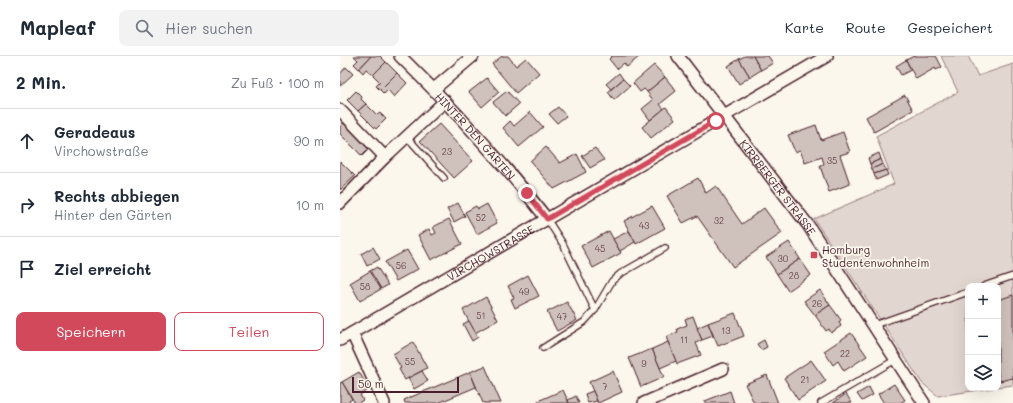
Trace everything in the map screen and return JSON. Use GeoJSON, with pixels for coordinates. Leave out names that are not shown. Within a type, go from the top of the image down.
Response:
{"type":"FeatureCollection","features":[{"type":"Feature","properties":{"kind":"street","name":"HINTER DEN GÄRTEN"},"geometry":{"type":"LineString","coordinates":[[400,56],[434,89],[502,163],[547,219]]}},
{"type":"Feature","properties":{"kind":"street"},"geometry":{"type":"LineString","coordinates":[[434,89],[473,56]]}},
{"type":"Feature","properties":{"kind":"street","name":"KIRRBERGER STRASSE"},"geometry":{"type":"LineString","coordinates":[[678,56],[808,225],[924,403]]}},
{"type":"Feature","properties":{"kind":"street","name":"VIRCHOWSTRASSE"},"geometry":{"type":"LineString","coordinates":[[340,340],[827,56]]}},
{"type":"Feature","properties":{"kind":"street"},"geometry":{"type":"LineString","coordinates":[[340,203],[385,157],[445,101]]}},
{"type":"Feature","properties":{"kind":"street"},"geometry":{"type":"LineString","coordinates":[[340,110],[385,157]]}},
{"type":"Feature","properties":{"kind":"street"},"geometry":{"type":"LineString","coordinates":[[352,333],[384,403]]}},
{"type":"Feature","properties":{"kind":"street"},"geometry":{"type":"LineString","coordinates":[[644,403],[723,369]]}},
{"type":"Feature","properties":{"kind":"lane"},"geometry":{"type":"LineString","coordinates":[[407,137],[444,178]]}},
{"type":"Feature","properties":{"kind":"lane"},"geometry":{"type":"LineString","coordinates":[[547,219],[563,244],[595,310]]}},
{"type":"Feature","properties":{"kind":"lane"},"geometry":{"type":"LineString","coordinates":[[543,348],[584,322],[595,310],[616,278],[665,248]]}},
{"type":"Feature","properties":{"kind":"lane"},"geometry":{"type":"LineString","coordinates":[[993,283],[1013,276]]}},
{"type":"Feature","properties":{"kind":"lane"},"geometry":{"type":"LineString","coordinates":[[874,325],[965,293]]}},
{"type":"Feature","properties":{"kind":"lane"},"geometry":{"type":"LineString","coordinates":[[821,403],[895,360]]}},
{"type":"Feature","properties":{"kind":"shaded area"},"geometry":{"type":"Polygon","coordinates":[[[941,56],[968,56],[978,76],[1013,64],[1013,385],[1001,387],[1001,283],[965,283],[965,391],[972,391],[938,396],[922,383],[814,219],[894,184],[876,136],[958,92],[941,56]]]}},
{"type":"Feature","properties":{"kind":"building"},"geometry":{"type":"Polygon","coordinates":[[[354,56],[371,56],[359,69],[354,64],[358,60],[354,56]]]}},
{"type":"Feature","properties":{"kind":"building"},"geometry":{"type":"Polygon","coordinates":[[[371,56],[380,56],[386,62],[373,75],[366,69],[363,73],[359,69],[371,56]]]}},
{"type":"Feature","properties":{"kind":"building"},"geometry":{"type":"Polygon","coordinates":[[[502,56],[508,56],[516,66],[526,58],[539,73],[516,93],[492,64],[502,56]]]}},
{"type":"Feature","properties":{"kind":"building"},"geometry":{"type":"Polygon","coordinates":[[[612,56],[640,56],[627,67],[624,63],[617,69],[609,59],[612,56]]]}},
{"type":"Feature","properties":{"kind":"building"},"geometry":{"type":"Polygon","coordinates":[[[745,56],[753,56],[761,70],[750,77],[739,59],[745,56]]]}},
{"type":"Feature","properties":{"kind":"building"},"geometry":{"type":"Polygon","coordinates":[[[753,56],[768,56],[773,63],[761,70],[753,56]]]}},
{"type":"Feature","properties":{"kind":"building"},"geometry":{"type":"Polygon","coordinates":[[[914,56],[936,56],[942,67],[936,70],[935,68],[916,79],[906,60],[914,56]]]}},
{"type":"Feature","properties":{"kind":"building"},"geometry":{"type":"Polygon","coordinates":[[[739,59],[750,77],[739,84],[728,66],[739,59]]]}},
{"type":"Feature","properties":{"kind":"building"},"geometry":{"type":"Polygon","coordinates":[[[906,60],[911,70],[901,75],[896,66],[906,60]]]}},
{"type":"Feature","properties":{"kind":"building"},"geometry":{"type":"Polygon","coordinates":[[[386,62],[397,73],[380,90],[376,86],[380,82],[373,75],[386,62]]]}},
{"type":"Feature","properties":{"kind":"building"},"geometry":{"type":"Polygon","coordinates":[[[654,65],[665,77],[647,92],[644,89],[640,92],[633,83],[654,65]]]}},
{"type":"Feature","properties":{"kind":"building"},"geometry":{"type":"Polygon","coordinates":[[[346,67],[353,74],[340,86],[340,74],[346,67]]]}},
{"type":"Feature","properties":{"kind":"building"},"geometry":{"type":"Polygon","coordinates":[[[397,73],[407,83],[394,97],[388,90],[384,94],[380,90],[397,73]]]}},
{"type":"Feature","properties":{"kind":"building"},"geometry":{"type":"Polygon","coordinates":[[[619,73],[623,79],[611,89],[606,84],[619,73]]]}},
{"type":"Feature","properties":{"kind":"building"},"geometry":{"type":"Polygon","coordinates":[[[665,77],[676,91],[660,104],[664,109],[650,120],[642,109],[653,100],[647,92],[665,77]]]}},
{"type":"Feature","properties":{"kind":"building"},"geometry":{"type":"Polygon","coordinates":[[[487,78],[499,92],[482,107],[469,92],[487,78]]]}},
{"type":"Feature","properties":{"kind":"building"},"geometry":{"type":"Polygon","coordinates":[[[623,79],[630,86],[614,100],[608,92],[623,79]]]}},
{"type":"Feature","properties":{"kind":"building"},"geometry":{"type":"Polygon","coordinates":[[[356,91],[366,104],[358,111],[347,100],[356,91]]]}},
{"type":"Feature","properties":{"kind":"building"},"geometry":{"type":"Polygon","coordinates":[[[507,91],[519,104],[505,116],[493,102],[507,91]]]}},
{"type":"Feature","properties":{"kind":"building"},"geometry":{"type":"Polygon","coordinates":[[[905,95],[913,110],[874,132],[866,117],[905,95]]]}},
{"type":"Feature","properties":{"kind":"building"},"geometry":{"type":"Polygon","coordinates":[[[366,104],[377,115],[380,113],[386,119],[376,129],[358,111],[366,104]]]}},
{"type":"Feature","properties":{"kind":"building"},"geometry":{"type":"Polygon","coordinates":[[[558,107],[566,116],[557,123],[549,114],[558,107]]]}},
{"type":"Feature","properties":{"kind":"building"},"geometry":{"type":"Polygon","coordinates":[[[666,107],[675,119],[651,138],[642,127],[666,107]]]}},
{"type":"Feature","properties":{"kind":"building"},"geometry":{"type":"Polygon","coordinates":[[[530,112],[543,127],[519,147],[503,128],[510,121],[514,126],[530,112]]]}},
{"type":"Feature","properties":{"kind":"building"},"geometry":{"type":"Polygon","coordinates":[[[344,122],[370,148],[362,156],[340,134],[340,127],[344,122]]]}},
{"type":"Feature","properties":{"kind":"building"},"geometry":{"type":"Polygon","coordinates":[[[439,124],[473,161],[454,178],[420,141],[439,124]]]}},
{"type":"Feature","properties":{"kind":"building"},"geometry":{"type":"Polygon","coordinates":[[[816,125],[821,140],[843,132],[850,152],[840,155],[850,184],[829,192],[820,166],[824,164],[822,157],[805,163],[800,150],[795,152],[788,135],[816,125]]]}},
{"type":"Feature","properties":{"kind":"building"},"geometry":{"type":"Polygon","coordinates":[[[546,147],[560,163],[577,154],[586,172],[554,189],[530,161],[546,147]]]}},
{"type":"Feature","properties":{"kind":"building"},"geometry":{"type":"Polygon","coordinates":[[[595,148],[604,160],[590,168],[582,156],[595,148]]]}},
{"type":"Feature","properties":{"kind":"building"},"geometry":{"type":"Polygon","coordinates":[[[879,153],[881,159],[870,164],[868,158],[879,153]]]}},
{"type":"Feature","properties":{"kind":"building"},"geometry":{"type":"Polygon","coordinates":[[[881,159],[883,164],[872,169],[870,164],[881,159]]]}},
{"type":"Feature","properties":{"kind":"building"},"geometry":{"type":"Polygon","coordinates":[[[340,161],[355,176],[340,190],[340,161]]]}},
{"type":"Feature","properties":{"kind":"building"},"geometry":{"type":"Polygon","coordinates":[[[883,164],[886,170],[874,174],[872,169],[883,164]]]}},
{"type":"Feature","properties":{"kind":"building"},"geometry":{"type":"Polygon","coordinates":[[[886,170],[888,175],[876,180],[874,174],[886,170]]]}},
{"type":"Feature","properties":{"kind":"building"},"geometry":{"type":"Polygon","coordinates":[[[698,178],[706,193],[716,186],[742,224],[764,208],[782,233],[733,267],[697,216],[683,223],[667,196],[698,178]]]}},
{"type":"Feature","properties":{"kind":"building"},"geometry":{"type":"Polygon","coordinates":[[[458,203],[465,216],[454,222],[447,209],[458,203]]]}},
{"type":"Feature","properties":{"kind":"building"},"geometry":{"type":"Polygon","coordinates":[[[487,204],[497,223],[477,234],[465,212],[476,206],[478,209],[487,204]]]}},
{"type":"Feature","properties":{"kind":"building"},"geometry":{"type":"Polygon","coordinates":[[[652,206],[665,228],[636,244],[624,221],[652,206]]]}},
{"type":"Feature","properties":{"kind":"building"},"geometry":{"type":"Polygon","coordinates":[[[449,219],[462,244],[431,260],[418,235],[429,229],[432,235],[436,233],[433,227],[449,219]]]}},
{"type":"Feature","properties":{"kind":"building"},"geometry":{"type":"Polygon","coordinates":[[[609,231],[621,253],[593,268],[581,246],[609,231]]]}},
{"type":"Feature","properties":{"kind":"building"},"geometry":{"type":"Polygon","coordinates":[[[629,231],[635,242],[620,251],[613,239],[629,231]]]}},
{"type":"Feature","properties":{"kind":"building"},"geometry":{"type":"Polygon","coordinates":[[[789,242],[800,259],[777,274],[766,257],[789,242]]]}},
{"type":"Feature","properties":{"kind":"building"},"geometry":{"type":"Polygon","coordinates":[[[373,247],[380,259],[367,266],[361,254],[373,247]]]}},
{"type":"Feature","properties":{"kind":"building"},"geometry":{"type":"Polygon","coordinates":[[[407,250],[418,269],[396,281],[385,262],[407,250]]]}},
{"type":"Feature","properties":{"kind":"building"},"geometry":{"type":"Polygon","coordinates":[[[800,259],[811,275],[788,291],[777,274],[800,259]]]}},
{"type":"Feature","properties":{"kind":"building"},"geometry":{"type":"Polygon","coordinates":[[[377,267],[388,285],[381,289],[370,271],[377,267]]]}},
{"type":"Feature","properties":{"kind":"building"},"geometry":{"type":"Polygon","coordinates":[[[370,271],[381,289],[360,301],[350,283],[370,271]]]}},
{"type":"Feature","properties":{"kind":"building"},"geometry":{"type":"Polygon","coordinates":[[[528,275],[539,296],[515,308],[511,299],[514,298],[508,286],[528,275]]]}},
{"type":"Feature","properties":{"kind":"building"},"geometry":{"type":"Polygon","coordinates":[[[820,290],[830,305],[815,315],[804,301],[820,290]]]}},
{"type":"Feature","properties":{"kind":"building"},"geometry":{"type":"Polygon","coordinates":[[[1013,295],[1013,378],[1001,381],[1001,319],[1001,299],[1013,295]]]}},
{"type":"Feature","properties":{"kind":"building"},"geometry":{"type":"Polygon","coordinates":[[[486,297],[498,320],[475,333],[463,310],[486,297]]]}},
{"type":"Feature","properties":{"kind":"building"},"geometry":{"type":"Polygon","coordinates":[[[567,302],[577,320],[557,331],[547,312],[567,302]]]}},
{"type":"Feature","properties":{"kind":"building"},"geometry":{"type":"Polygon","coordinates":[[[830,305],[841,320],[839,322],[841,326],[831,333],[829,329],[826,331],[815,315],[830,305]]]}},
{"type":"Feature","properties":{"kind":"building"},"geometry":{"type":"Polygon","coordinates":[[[735,313],[744,336],[718,346],[708,323],[735,313]]]}},
{"type":"Feature","properties":{"kind":"building"},"geometry":{"type":"Polygon","coordinates":[[[693,316],[702,340],[696,343],[701,355],[677,364],[666,337],[678,332],[677,329],[687,325],[685,319],[693,316]]]}},
{"type":"Feature","properties":{"kind":"building"},"geometry":{"type":"Polygon","coordinates":[[[469,321],[478,337],[472,341],[463,324],[469,321]]]}},
{"type":"Feature","properties":{"kind":"building"},"geometry":{"type":"Polygon","coordinates":[[[708,323],[713,336],[702,340],[697,328],[708,323]]]}},
{"type":"Feature","properties":{"kind":"building"},"geometry":{"type":"Polygon","coordinates":[[[851,333],[867,356],[844,371],[838,361],[833,365],[824,351],[851,333]]]}},
{"type":"Feature","properties":{"kind":"building"},"geometry":{"type":"Polygon","coordinates":[[[764,340],[767,347],[761,350],[757,344],[764,340]]]}},
{"type":"Feature","properties":{"kind":"building"},"geometry":{"type":"Polygon","coordinates":[[[413,342],[427,368],[405,380],[399,369],[401,368],[393,354],[413,342]]]}},
{"type":"Feature","properties":{"kind":"building"},"geometry":{"type":"Polygon","coordinates":[[[668,342],[676,361],[660,368],[652,349],[668,342]]]}},
{"type":"Feature","properties":{"kind":"building"},"geometry":{"type":"Polygon","coordinates":[[[652,349],[664,377],[641,387],[629,358],[652,349]]]}},
{"type":"Feature","properties":{"kind":"building"},"geometry":{"type":"Polygon","coordinates":[[[811,360],[826,381],[798,400],[784,378],[811,360]]]}},
{"type":"Feature","properties":{"kind":"building"},"geometry":{"type":"Polygon","coordinates":[[[485,366],[501,403],[483,403],[470,372],[485,366]]]}},
{"type":"Feature","properties":{"kind":"building"},"geometry":{"type":"Polygon","coordinates":[[[422,371],[428,381],[414,389],[408,378],[422,371]]]}},
{"type":"Feature","properties":{"kind":"building"},"geometry":{"type":"Polygon","coordinates":[[[613,371],[622,392],[598,403],[589,382],[613,371]]]}},
{"type":"Feature","properties":{"kind":"building"},"geometry":{"type":"Polygon","coordinates":[[[359,372],[369,389],[360,395],[363,400],[355,403],[342,382],[359,372]]]}},
{"type":"Feature","properties":{"kind":"building"},"geometry":{"type":"Polygon","coordinates":[[[470,372],[476,387],[438,403],[405,403],[404,400],[470,372]]]}},
{"type":"Feature","properties":{"kind":"building"},"geometry":{"type":"Polygon","coordinates":[[[767,375],[778,403],[754,403],[745,384],[767,375]]]}},
{"type":"Feature","properties":{"kind":"building"},"geometry":{"type":"Polygon","coordinates":[[[342,382],[352,399],[346,403],[340,403],[340,383],[342,382]]]}},
{"type":"Feature","properties":{"kind":"building"},"geometry":{"type":"Polygon","coordinates":[[[894,384],[905,400],[900,403],[884,403],[878,394],[894,384]]]}},
{"type":"Feature","properties":{"kind":"building"},"geometry":{"type":"Polygon","coordinates":[[[869,387],[873,395],[862,401],[857,394],[869,387]]]}},
{"type":"Feature","properties":{"kind":"building"},"geometry":{"type":"Polygon","coordinates":[[[563,390],[569,403],[539,403],[538,401],[563,390]]]}},
{"type":"Feature","properties":{"kind":"building"},"geometry":{"type":"Polygon","coordinates":[[[593,391],[597,401],[588,403],[585,394],[593,391]]]}},
{"type":"Feature","properties":{"kind":"building"},"geometry":{"type":"Polygon","coordinates":[[[730,391],[734,403],[705,403],[705,401],[730,391]]]}},
{"type":"Feature","properties":{"kind":"building"},"geometry":{"type":"Polygon","coordinates":[[[846,394],[852,403],[833,403],[846,394]]]}},
{"type":"Feature","properties":{"kind":"building"},"geometry":{"type":"Polygon","coordinates":[[[576,396],[579,403],[569,403],[568,400],[576,396]]]}},
{"type":"Feature","properties":{"kind":"place","name":"Homburg Studentenwohnheim"},"geometry":{"type":"Point","coordinates":[814,255]}},
{"type":"Feature","properties":{"kind":"route"},"geometry":{"type":"LineString","coordinates":[[527,193],[547,219],[716,121]]}}]}
